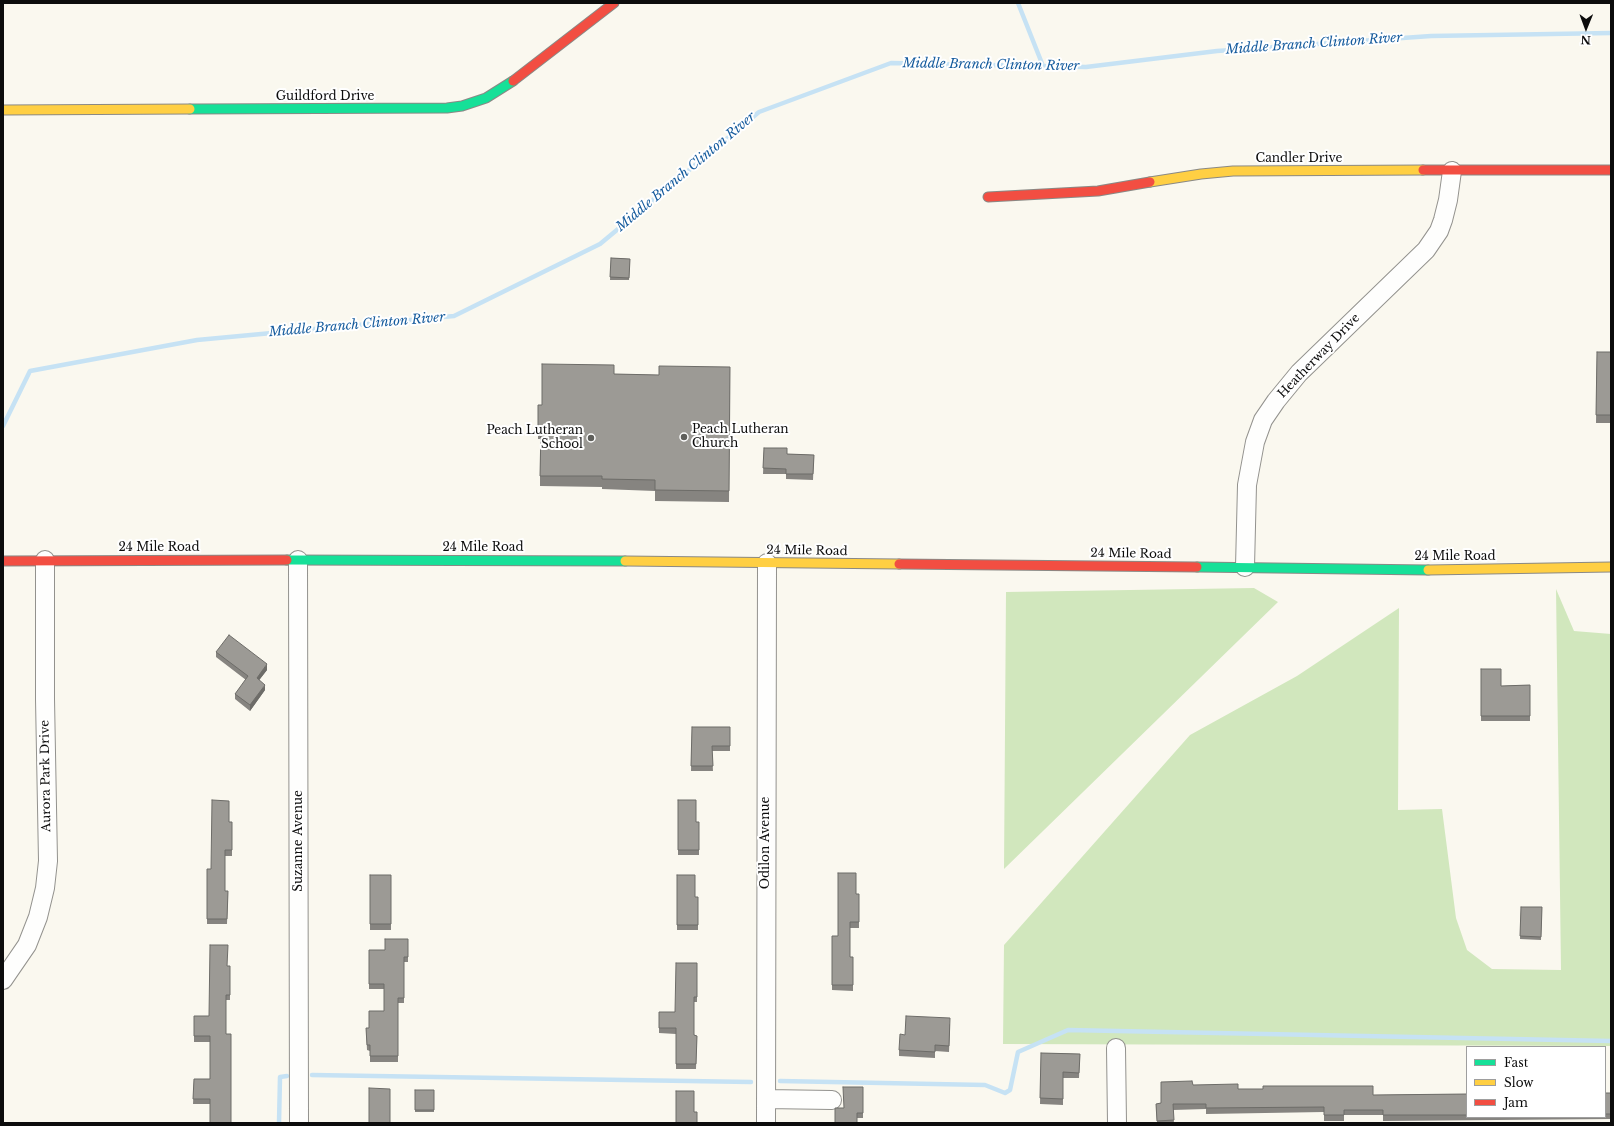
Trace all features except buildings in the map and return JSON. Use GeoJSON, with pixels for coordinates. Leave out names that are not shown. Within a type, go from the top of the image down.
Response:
{"type":"FeatureCollection","features":[{"type":"Feature","properties":{"kind":"street","name":"Guildford Drive"},"geometry":{"type":"LineString","coordinates":[[3,110],[439,108],[462,106],[486,98],[508,85],[544,59],[614,3]]}},
{"type":"Feature","properties":{"kind":"street","name":"Candler Drive"},"geometry":{"type":"LineString","coordinates":[[988,197],[1098,191],[1201,174],[1233,171],[1611,170]]}},
{"type":"Feature","properties":{"kind":"street","name":"Heatherway Drive"},"geometry":{"type":"LineString","coordinates":[[1245,567],[1247,485],[1255,442],[1263,420],[1276,401],[1300,373],[1426,250],[1439,231],[1443,220],[1448,200],[1452,171]]}},
{"type":"Feature","properties":{"kind":"street","name":"Aurora Park Drive"},"geometry":{"type":"LineString","coordinates":[[3,980],[27,945],[38,917],[46,881],[48,861],[45,699],[45,560]]}},
{"type":"Feature","properties":{"kind":"street","name":"Suzanne Avenue"},"geometry":{"type":"LineString","coordinates":[[298,560],[300,1123]]}},
{"type":"Feature","properties":{"kind":"street","name":"24 Mile Road"},"geometry":{"type":"LineString","coordinates":[[3,561],[537,560],[1483,570],[1611,567]]}},
{"type":"Feature","properties":{"kind":"street","name":"Odilon Avenue"},"geometry":{"type":"LineString","coordinates":[[766,1123],[767,563]]}},
{"type":"Feature","properties":{"kind":"street"},"geometry":{"type":"LineString","coordinates":[[1116,1048],[1117,1123]]}},
{"type":"Feature","properties":{"kind":"street"},"geometry":{"type":"LineString","coordinates":[[766,1099],[832,1100]]}},
{"type":"Feature","properties":{"kind":"green space"},"geometry":{"type":"Polygon","coordinates":[[[1254,588],[1278,602],[1004,869],[1006,592],[1254,588]]]}},
{"type":"Feature","properties":{"kind":"green space"},"geometry":{"type":"Polygon","coordinates":[[[1556,589],[1574,631],[1611,634],[1611,1046],[1003,1044],[1004,945],[1190,735],[1297,676],[1399,608],[1398,810],[1442,809],[1456,918],[1467,950],[1492,969],[1561,970],[1556,589]]]}},
{"type":"Feature","properties":{"kind":"waterway"},"geometry":{"type":"LineString","coordinates":[[1018,3],[1043,66]]}},
{"type":"Feature","properties":{"kind":"waterway","name":"Middle Branch Clinton River"},"geometry":{"type":"LineString","coordinates":[[3,426],[30,371],[197,340],[454,316],[600,244],[759,112],[891,63],[1086,67],[1217,51],[1431,36],[1611,33]]}},
{"type":"Feature","properties":{"kind":"waterway"},"geometry":{"type":"LineString","coordinates":[[780,1081],[985,1085],[1005,1093],[1010,1090],[1018,1052],[1068,1030],[1611,1041]]}},
{"type":"Feature","properties":{"kind":"waterway"},"geometry":{"type":"LineString","coordinates":[[312,1075],[751,1082]]}},
{"type":"Feature","properties":{"kind":"waterway"},"geometry":{"type":"LineString","coordinates":[[279,1123],[280,1077],[287,1076]]}},
{"type":"Feature","properties":{"kind":"traffic: fast"},"geometry":{"type":"LineString","coordinates":[[190,109],[447,108],[462,106],[486,98],[513,81]]}},
{"type":"Feature","properties":{"kind":"traffic: fast"},"geometry":{"type":"LineString","coordinates":[[287,560],[625,561]]}},
{"type":"Feature","properties":{"kind":"traffic: fast"},"geometry":{"type":"LineString","coordinates":[[1197,567],[1428,570]]}},
{"type":"Feature","properties":{"kind":"traffic: slow"},"geometry":{"type":"LineString","coordinates":[[3,110],[190,109]]}},
{"type":"Feature","properties":{"kind":"traffic: slow"},"geometry":{"type":"LineString","coordinates":[[1150,182],[1201,174],[1233,171],[1423,170]]}},
{"type":"Feature","properties":{"kind":"traffic: slow"},"geometry":{"type":"LineString","coordinates":[[625,561],[899,564]]}},
{"type":"Feature","properties":{"kind":"traffic: slow"},"geometry":{"type":"LineString","coordinates":[[1428,570],[1611,567]]}},
{"type":"Feature","properties":{"kind":"traffic: jam"},"geometry":{"type":"LineString","coordinates":[[513,81],[614,3]]}},
{"type":"Feature","properties":{"kind":"traffic: jam"},"geometry":{"type":"LineString","coordinates":[[1423,170],[1611,170]]}},
{"type":"Feature","properties":{"kind":"traffic: jam"},"geometry":{"type":"LineString","coordinates":[[988,197],[1098,191],[1150,182]]}},
{"type":"Feature","properties":{"kind":"traffic: jam"},"geometry":{"type":"LineString","coordinates":[[3,561],[287,560]]}},
{"type":"Feature","properties":{"kind":"traffic: jam"},"geometry":{"type":"LineString","coordinates":[[899,564],[1197,567]]}},
{"type":"Feature","properties":{"kind":"place","name":"Peach Lutheran Church"},"geometry":{"type":"Point","coordinates":[684,437]}},
{"type":"Feature","properties":{"kind":"place","name":"Peach Lutheran School"},"geometry":{"type":"Point","coordinates":[591,438]}}]}
